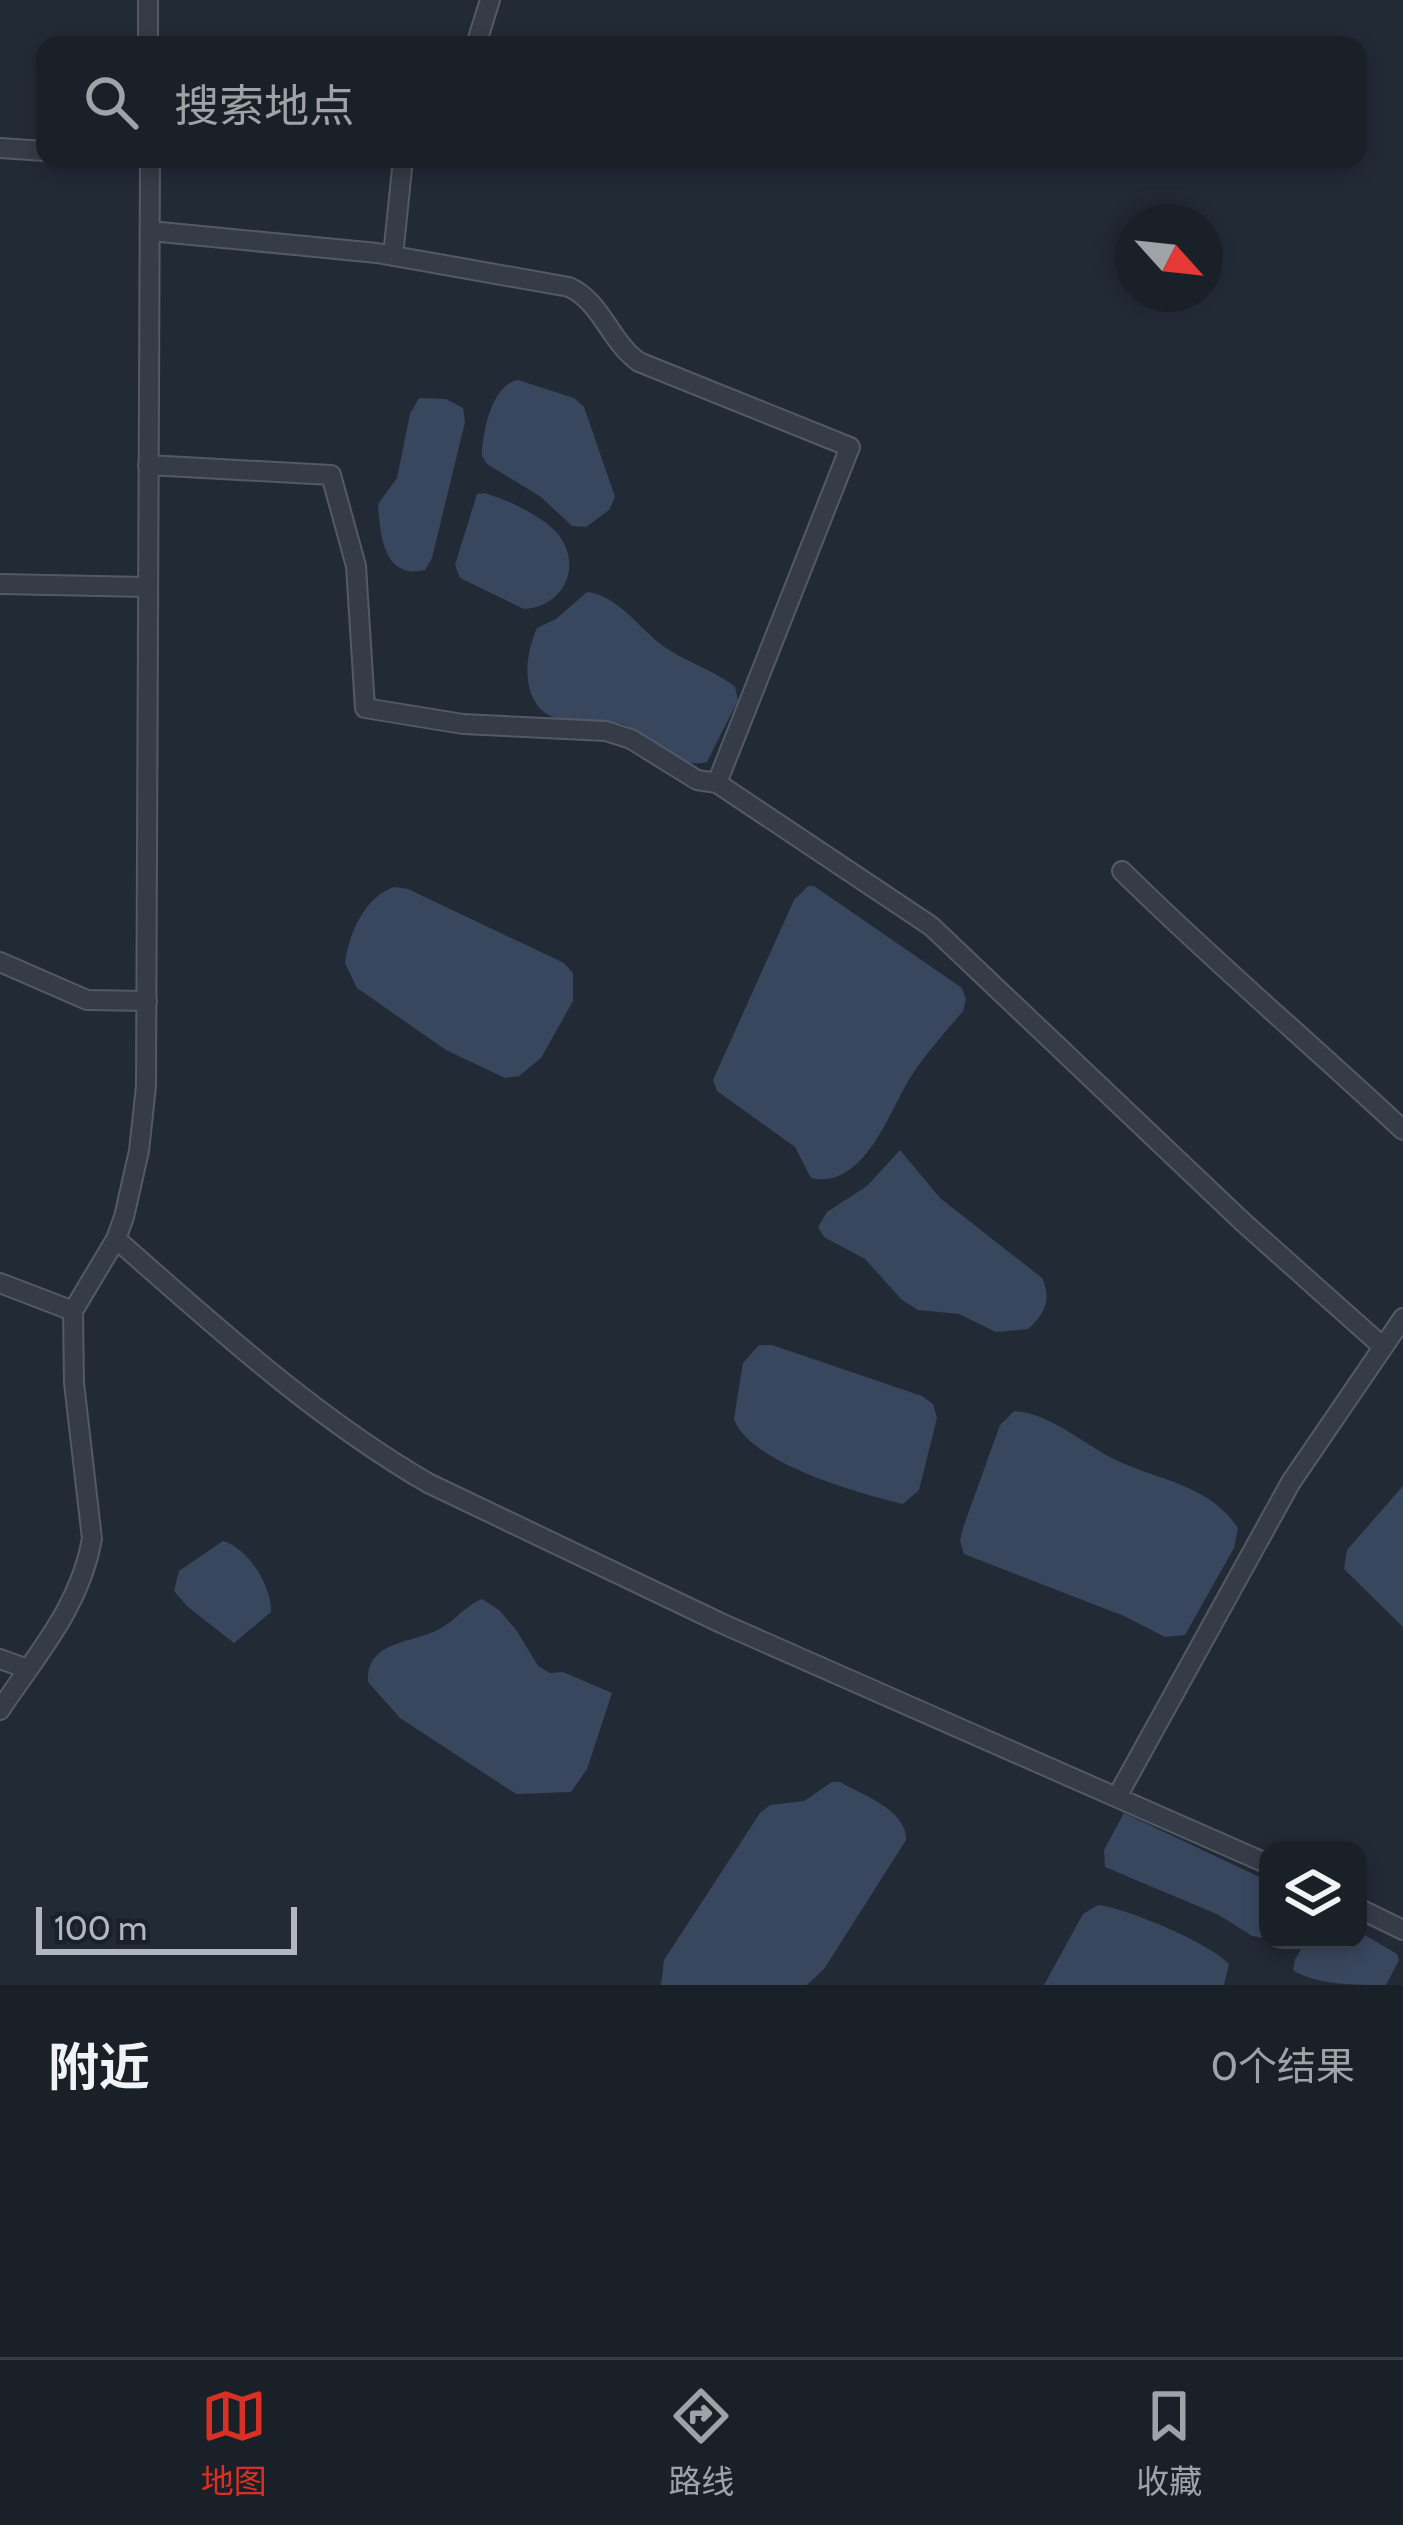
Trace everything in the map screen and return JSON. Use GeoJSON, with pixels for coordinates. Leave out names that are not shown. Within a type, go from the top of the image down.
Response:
{"type":"FeatureCollection","features":[{"type":"Feature","properties":{"kind":"street"},"geometry":{"type":"LineString","coordinates":[[148,0],[148,36]]}},
{"type":"Feature","properties":{"kind":"street"},"geometry":{"type":"LineString","coordinates":[[479,36],[490,0]]}},
{"type":"Feature","properties":{"kind":"street"},"geometry":{"type":"LineString","coordinates":[[0,148],[36,151]]}},
{"type":"Feature","properties":{"kind":"street"},"geometry":{"type":"LineString","coordinates":[[0,1710],[68,1612],[84,1575],[92,1539],[74,1383],[73,1312],[116,1238],[140,1151],[146,1086],[150,231],[145,168]]}},
{"type":"Feature","properties":{"kind":"street"},"geometry":{"type":"LineString","coordinates":[[393,256],[402,168]]}},
{"type":"Feature","properties":{"kind":"street"},"geometry":{"type":"LineString","coordinates":[[150,231],[393,256],[569,287],[588,298],[623,350],[638,362],[850,447],[717,783]]}},
{"type":"Feature","properties":{"kind":"street"},"geometry":{"type":"LineString","coordinates":[[148,465],[331,476],[356,566],[365,708],[463,724],[607,731],[631,739],[697,780],[717,783],[931,926],[1244,1223],[1382,1346]]}},
{"type":"Feature","properties":{"kind":"street"},"geometry":{"type":"LineString","coordinates":[[0,584],[146,587]]}},
{"type":"Feature","properties":{"kind":"street"},"geometry":{"type":"LineString","coordinates":[[1122,871],[1201,949],[1403,1130]]}},
{"type":"Feature","properties":{"kind":"street"},"geometry":{"type":"LineString","coordinates":[[0,962],[87,1000],[146,1001]]}},
{"type":"Feature","properties":{"kind":"street"},"geometry":{"type":"LineString","coordinates":[[116,1238],[302,1398],[428,1484],[723,1624],[1259,1860]]}},
{"type":"Feature","properties":{"kind":"street"},"geometry":{"type":"LineString","coordinates":[[0,1309],[5,1285],[73,1312]]}},
{"type":"Feature","properties":{"kind":"street"},"geometry":{"type":"LineString","coordinates":[[1118,1796],[1292,1482],[1403,1318]]}},
{"type":"Feature","properties":{"kind":"street"},"geometry":{"type":"LineString","coordinates":[[0,1659],[28,1669]]}},
{"type":"Feature","properties":{"kind":"street"},"geometry":{"type":"LineString","coordinates":[[1367,1912],[1403,1930]]}},
{"type":"Feature","properties":{"kind":"water"},"geometry":{"type":"Polygon","coordinates":[[[518,380],[574,398],[584,407],[615,497],[609,510],[586,527],[572,526],[541,497],[487,464],[482,456],[495,400],[509,383],[518,380]]]}},
{"type":"Feature","properties":{"kind":"water"},"geometry":{"type":"Polygon","coordinates":[[[419,398],[446,399],[463,408],[465,422],[432,558],[425,570],[411,571],[400,568],[386,552],[378,504],[397,478],[410,414],[419,398]]]}},
{"type":"Feature","properties":{"kind":"water"},"geometry":{"type":"Polygon","coordinates":[[[477,494],[524,509],[558,534],[569,571],[550,601],[524,609],[460,578],[455,565],[477,494]]]}},
{"type":"Feature","properties":{"kind":"water"},"geometry":{"type":"Polygon","coordinates":[[[587,592],[607,599],[667,649],[735,687],[738,700],[707,762],[676,758],[623,724],[557,719],[536,703],[528,666],[537,628],[556,619],[587,592]]]}},
{"type":"Feature","properties":{"kind":"water"},"geometry":{"type":"Polygon","coordinates":[[[808,886],[962,988],[966,999],[963,1011],[910,1078],[860,1161],[830,1179],[811,1178],[795,1147],[717,1091],[713,1080],[794,900],[808,886]]]}},
{"type":"Feature","properties":{"kind":"water"},"geometry":{"type":"Polygon","coordinates":[[[394,887],[408,889],[564,963],[573,973],[573,1001],[541,1058],[519,1076],[505,1078],[446,1050],[357,988],[345,963],[350,940],[366,908],[394,887]]]}},
{"type":"Feature","properties":{"kind":"water"},"geometry":{"type":"Polygon","coordinates":[[[900,1150],[940,1198],[1042,1278],[1045,1306],[1028,1329],[996,1332],[959,1314],[918,1310],[902,1300],[865,1259],[824,1237],[818,1227],[827,1212],[867,1186],[900,1150]]]}},
{"type":"Feature","properties":{"kind":"water"},"geometry":{"type":"Polygon","coordinates":[[[759,1345],[772,1345],[922,1396],[933,1404],[937,1418],[919,1490],[903,1504],[861,1493],[783,1463],[744,1435],[734,1419],[743,1363],[759,1345]]]}},
{"type":"Feature","properties":{"kind":"water"},"geometry":{"type":"Polygon","coordinates":[[[1014,1411],[1041,1417],[1116,1460],[1198,1493],[1238,1528],[1234,1548],[1185,1635],[1165,1637],[1124,1616],[964,1554],[963,1528],[1000,1425],[1014,1411]]]}},
{"type":"Feature","properties":{"kind":"water"},"geometry":{"type":"Polygon","coordinates":[[[1403,1486],[1403,1627],[1344,1569],[1347,1550],[1403,1486]]]}},
{"type":"Feature","properties":{"kind":"water"},"geometry":{"type":"Polygon","coordinates":[[[223,1541],[249,1560],[270,1602],[271,1612],[234,1643],[174,1591],[179,1571],[223,1541]]]}},
{"type":"Feature","properties":{"kind":"water"},"geometry":{"type":"Polygon","coordinates":[[[482,1599],[517,1631],[538,1666],[612,1693],[587,1769],[571,1792],[516,1794],[400,1718],[368,1682],[369,1668],[383,1650],[441,1628],[482,1599]]]}},
{"type":"Feature","properties":{"kind":"water"},"geometry":{"type":"Polygon","coordinates":[[[832,1782],[892,1812],[906,1840],[824,1969],[807,1985],[661,1985],[664,1960],[760,1813],[770,1805],[804,1801],[832,1782]]]}},
{"type":"Feature","properties":{"kind":"water"},"geometry":{"type":"Polygon","coordinates":[[[1124,1813],[1259,1877],[1259,1937],[1219,1915],[1105,1867],[1104,1850],[1124,1813]]]}},
{"type":"Feature","properties":{"kind":"water"},"geometry":{"type":"Polygon","coordinates":[[[1098,1905],[1167,1928],[1219,1955],[1229,1964],[1224,1985],[1044,1985],[1083,1914],[1098,1905]]]}},
{"type":"Feature","properties":{"kind":"water"},"geometry":{"type":"Polygon","coordinates":[[[1367,1936],[1397,1954],[1399,1960],[1386,1985],[1302,1975],[1293,1970],[1301,1949],[1367,1949],[1367,1936]]]}}]}
